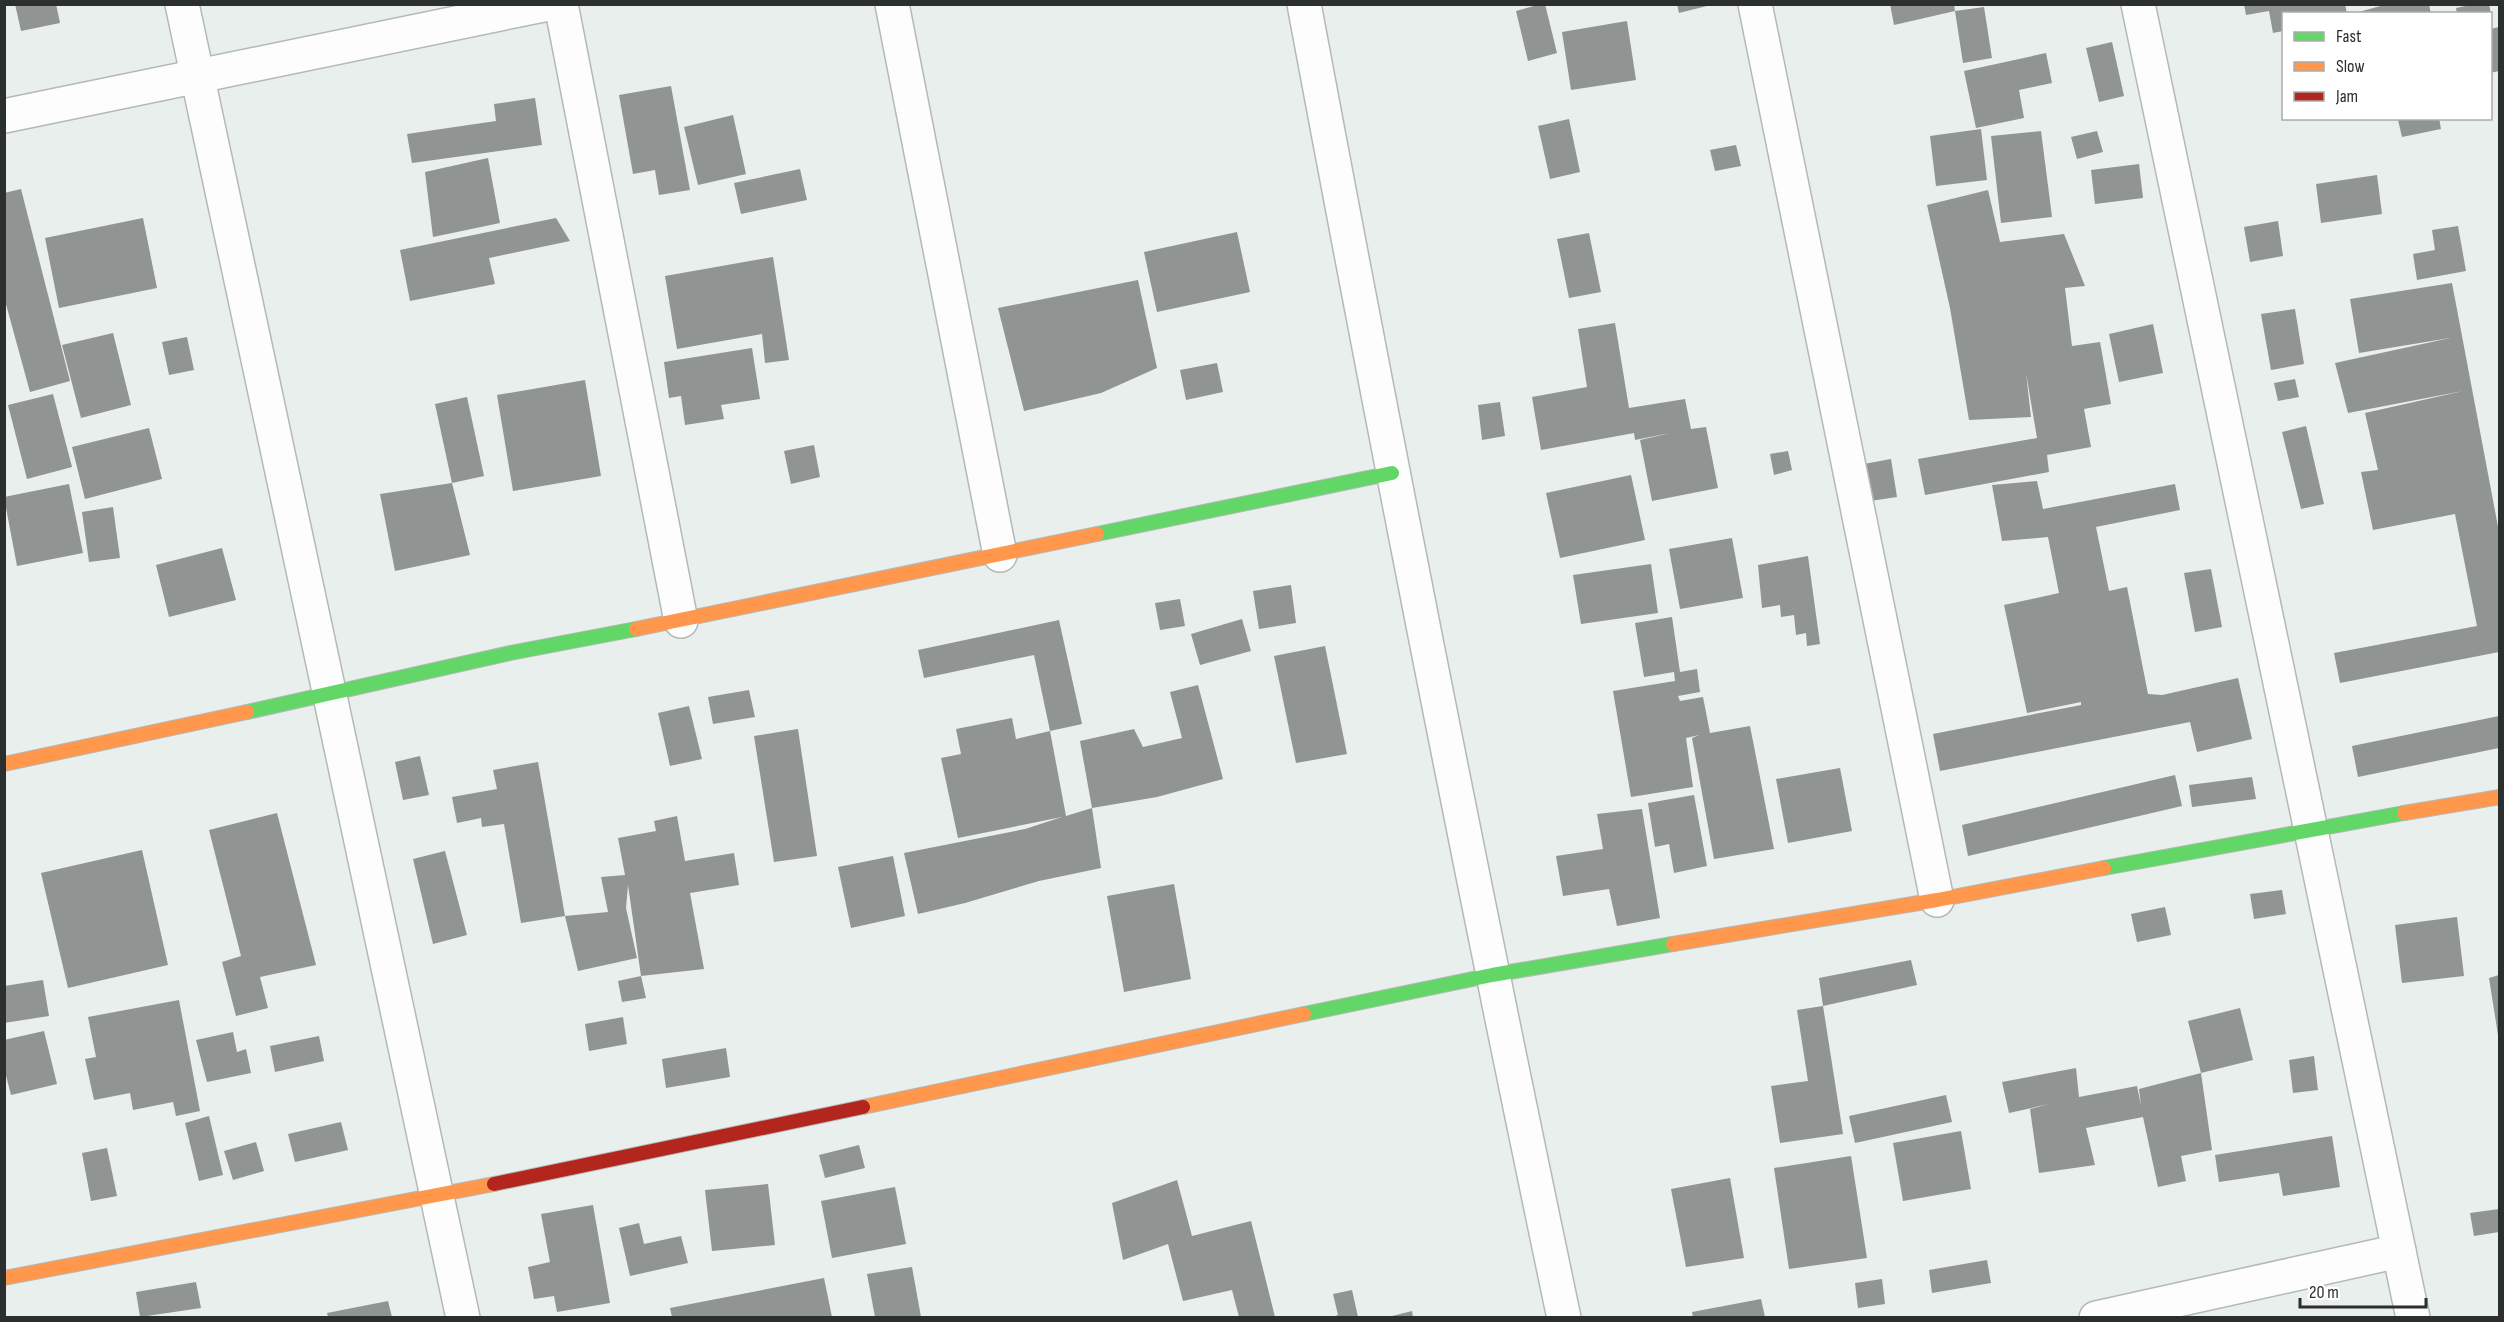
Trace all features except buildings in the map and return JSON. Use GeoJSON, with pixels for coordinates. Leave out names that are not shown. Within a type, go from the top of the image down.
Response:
{"type":"FeatureCollection","features":[{"type":"Feature","properties":{"kind":"street"},"geometry":{"type":"LineString","coordinates":[[182,4],[463,1317]]}},
{"type":"Feature","properties":{"kind":"street"},"geometry":{"type":"LineString","coordinates":[[4,116],[548,4]]}},
{"type":"Feature","properties":{"kind":"street"},"geometry":{"type":"LineString","coordinates":[[561,4],[681,621]]}},
{"type":"Feature","properties":{"kind":"street"},"geometry":{"type":"LineString","coordinates":[[892,4],[1000,555]]}},
{"type":"Feature","properties":{"kind":"street"},"geometry":{"type":"LineString","coordinates":[[1304,4],[1392,473],[1492,975],[1564,1317]]}},
{"type":"Feature","properties":{"kind":"street"},"geometry":{"type":"LineString","coordinates":[[1755,4],[1937,900]]}},
{"type":"Feature","properties":{"kind":"street"},"geometry":{"type":"LineString","coordinates":[[2138,4],[2413,1317]]}},
{"type":"Feature","properties":{"kind":"street"},"geometry":{"type":"LineString","coordinates":[[4,764],[510,653],[681,621],[1392,473]]}},
{"type":"Feature","properties":{"kind":"street"},"geometry":{"type":"LineString","coordinates":[[4,1278],[437,1196],[1492,975],[1937,900],[2499,797]]}},
{"type":"Feature","properties":{"kind":"street"},"geometry":{"type":"LineString","coordinates":[[2097,1317],[2399,1251]]}},
{"type":"Feature","properties":{"kind":"traffic: fast"},"geometry":{"type":"LineString","coordinates":[[1097,534],[1392,473]]}},
{"type":"Feature","properties":{"kind":"traffic: fast"},"geometry":{"type":"LineString","coordinates":[[247,712],[510,653],[636,629]]}},
{"type":"Feature","properties":{"kind":"traffic: fast"},"geometry":{"type":"LineString","coordinates":[[2104,868],[2404,813]]}},
{"type":"Feature","properties":{"kind":"traffic: fast"},"geometry":{"type":"LineString","coordinates":[[1304,1014],[1492,975],[1673,944]]}},
{"type":"Feature","properties":{"kind":"traffic: slow"},"geometry":{"type":"LineString","coordinates":[[636,629],[1097,534]]}},
{"type":"Feature","properties":{"kind":"traffic: slow"},"geometry":{"type":"LineString","coordinates":[[4,764],[247,712]]}},
{"type":"Feature","properties":{"kind":"traffic: slow"},"geometry":{"type":"LineString","coordinates":[[2404,813],[2500,797]]}},
{"type":"Feature","properties":{"kind":"traffic: slow"},"geometry":{"type":"LineString","coordinates":[[1673,944],[1937,900],[2104,868]]}},
{"type":"Feature","properties":{"kind":"traffic: slow"},"geometry":{"type":"LineString","coordinates":[[863,1107],[1304,1014]]}},
{"type":"Feature","properties":{"kind":"traffic: slow"},"geometry":{"type":"LineString","coordinates":[[4,1278],[494,1184]]}},
{"type":"Feature","properties":{"kind":"traffic: jam"},"geometry":{"type":"LineString","coordinates":[[494,1184],[863,1107]]}}]}
